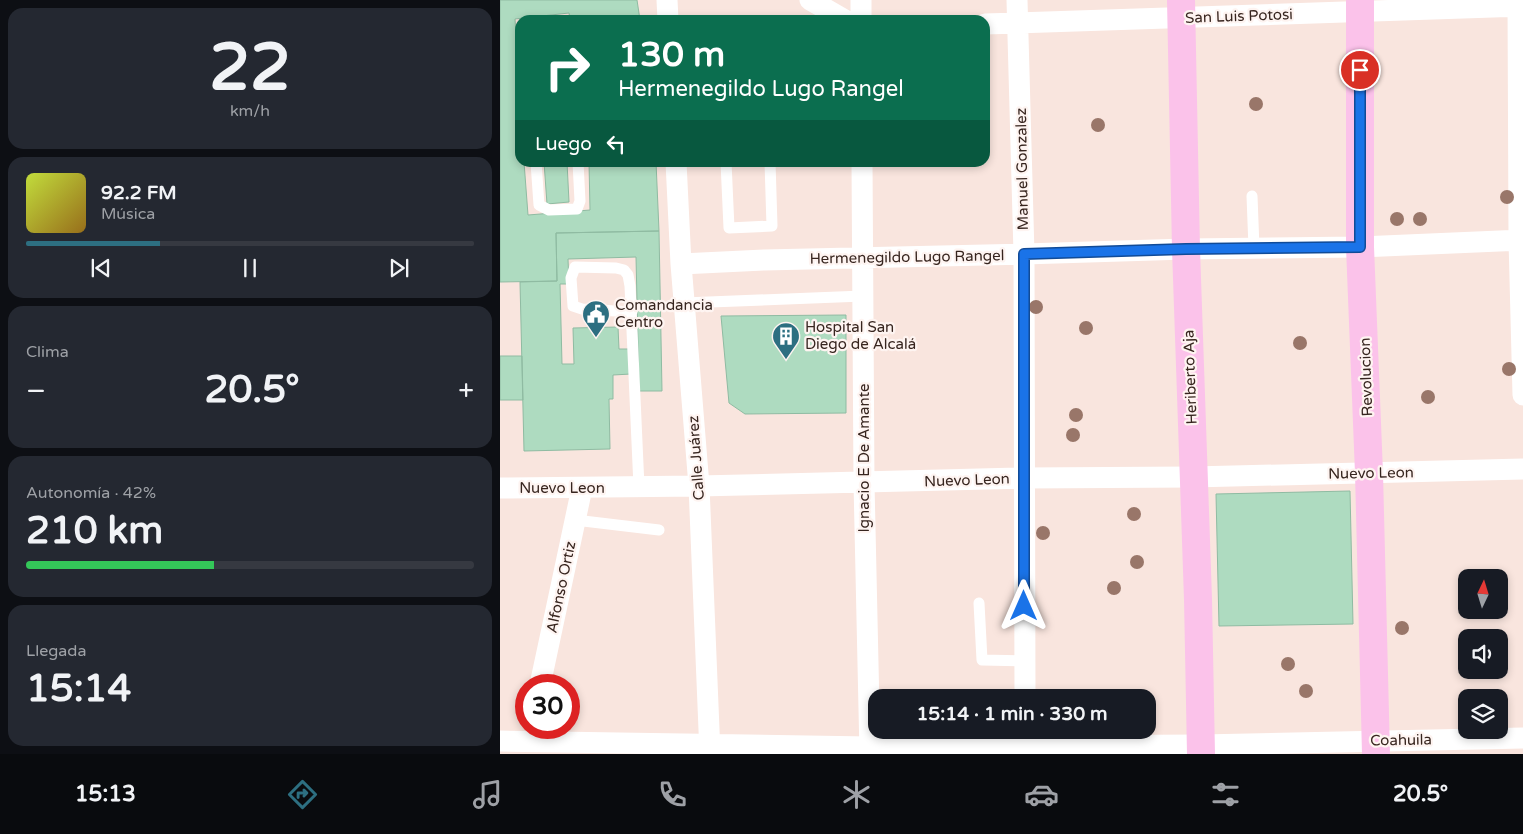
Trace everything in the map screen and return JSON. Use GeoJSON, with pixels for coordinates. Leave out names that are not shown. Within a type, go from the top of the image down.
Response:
{"type":"FeatureCollection","features":[{"type":"Feature","properties":{"kind":"main road","name":"Revolucion"},"geometry":{"type":"LineString","coordinates":[[1360,5],[1360,247],[1369,473],[1376,747]]}},
{"type":"Feature","properties":{"kind":"main road","name":"Heriberto Aja"},"geometry":{"type":"LineString","coordinates":[[1181,9],[1201,749]]}},
{"type":"Feature","properties":{"kind":"street"},"geometry":{"type":"LineString","coordinates":[[667,0],[668,15]]}},
{"type":"Feature","properties":{"kind":"street"},"geometry":{"type":"LineString","coordinates":[[810,0],[836,15]]}},
{"type":"Feature","properties":{"kind":"street"},"geometry":{"type":"LineString","coordinates":[[861,0],[861,15]]}},
{"type":"Feature","properties":{"kind":"street","name":"Manuel Gonzalez"},"geometry":{"type":"LineString","coordinates":[[1017,0],[1024,254],[1023,478],[1025,689]]}},
{"type":"Feature","properties":{"kind":"street"},"geometry":{"type":"LineString","coordinates":[[1520,4],[1523,395]]}},
{"type":"Feature","properties":{"kind":"street","name":"San Luis Potosi"},"geometry":{"type":"LineString","coordinates":[[990,24],[1181,9],[1520,4]]}},
{"type":"Feature","properties":{"kind":"street","name":"Calle Juárez"},"geometry":{"type":"LineString","coordinates":[[676,167],[681,264],[699,486],[710,750]]}},
{"type":"Feature","properties":{"kind":"street","name":"Ignacio E De Amante"},"geometry":{"type":"LineString","coordinates":[[862,167],[864,483],[870,750]]}},
{"type":"Feature","properties":{"kind":"street","name":"Hermenegildo Lugo Rangel"},"geometry":{"type":"LineString","coordinates":[[681,264],[764,260],[1186,249],[1360,247],[1521,240]]}},
{"type":"Feature","properties":{"kind":"street","name":"Nuevo Leon"},"geometry":{"type":"LineString","coordinates":[[500,488],[864,483],[1023,478],[1193,477],[1523,469]]}},
{"type":"Feature","properties":{"kind":"street","name":"Alfonso Ortiz"},"geometry":{"type":"LineString","coordinates":[[542,674],[582,488]]}},
{"type":"Feature","properties":{"kind":"street","name":"Coahuila"},"geometry":{"type":"LineString","coordinates":[[500,741],[710,750],[870,750],[1025,743],[1201,749],[1376,747],[1523,738]]}},
{"type":"Feature","properties":{"kind":"lane"},"geometry":{"type":"LineString","coordinates":[[536,167],[539,205],[549,210],[577,209],[580,201],[578,167]]}},
{"type":"Feature","properties":{"kind":"lane"},"geometry":{"type":"LineString","coordinates":[[726,167],[728,228],[772,226],[770,167]]}},
{"type":"Feature","properties":{"kind":"lane"},"geometry":{"type":"LineString","coordinates":[[1252,196],[1254,248]]}},
{"type":"Feature","properties":{"kind":"lane"},"geometry":{"type":"LineString","coordinates":[[632,312],[582,309],[573,306],[571,278],[575,267],[605,267],[624,270],[628,275],[632,312],[639,487]]}},
{"type":"Feature","properties":{"kind":"lane"},"geometry":{"type":"LineString","coordinates":[[684,303],[863,296]]}},
{"type":"Feature","properties":{"kind":"lane"},"geometry":{"type":"LineString","coordinates":[[575,520],[659,530]]}},
{"type":"Feature","properties":{"kind":"lane"},"geometry":{"type":"LineString","coordinates":[[980,603],[982,660],[1025,661]]}},
{"type":"Feature","properties":{"kind":"building"},"geometry":{"type":"Polygon","coordinates":[[[500,0],[637,0],[639,15],[569,15],[569,13],[515,15],[515,167],[524,167],[528,215],[590,210],[589,167],[656,167],[659,231],[556,233],[557,281],[500,282],[500,0]]]}},
{"type":"Feature","properties":{"kind":"building"},"geometry":{"type":"Polygon","coordinates":[[[544,167],[567,167],[569,202],[547,204],[544,167]]]}},
{"type":"Feature","properties":{"kind":"building","name":"Comandancia Centro"},"geometry":{"type":"Polygon","coordinates":[[[659,231],[662,391],[639,391],[636,257],[568,259],[569,284],[560,284],[562,364],[574,364],[573,328],[618,327],[619,349],[631,349],[631,374],[613,375],[613,399],[609,399],[610,449],[524,451],[520,282],[557,281],[556,233],[659,231]]]}},
{"type":"Feature","properties":{"kind":"building","name":"Hospital San Diego de Alcalá"},"geometry":{"type":"Polygon","coordinates":[[[846,315],[846,413],[745,414],[729,403],[721,316],[846,315]]]}},
{"type":"Feature","properties":{"kind":"building"},"geometry":{"type":"Polygon","coordinates":[[[500,356],[522,356],[523,400],[500,400],[500,356]]]}},
{"type":"Feature","properties":{"kind":"building"},"geometry":{"type":"Polygon","coordinates":[[[1350,491],[1353,624],[1219,626],[1216,494],[1350,491]]]}},
{"type":"Feature","properties":{"kind":"place","name":"Comandancia Centro"},"geometry":{"type":"Point","coordinates":[596,338]}},
{"type":"Feature","properties":{"kind":"place","name":"Hospital San Diego de Alcalá"},"geometry":{"type":"Point","coordinates":[786,360]}},
{"type":"Feature","properties":{"kind":"route"},"geometry":{"type":"LineString","coordinates":[[1024,606],[1024,254],[1186,249],[1360,247],[1360,70]]}}]}
